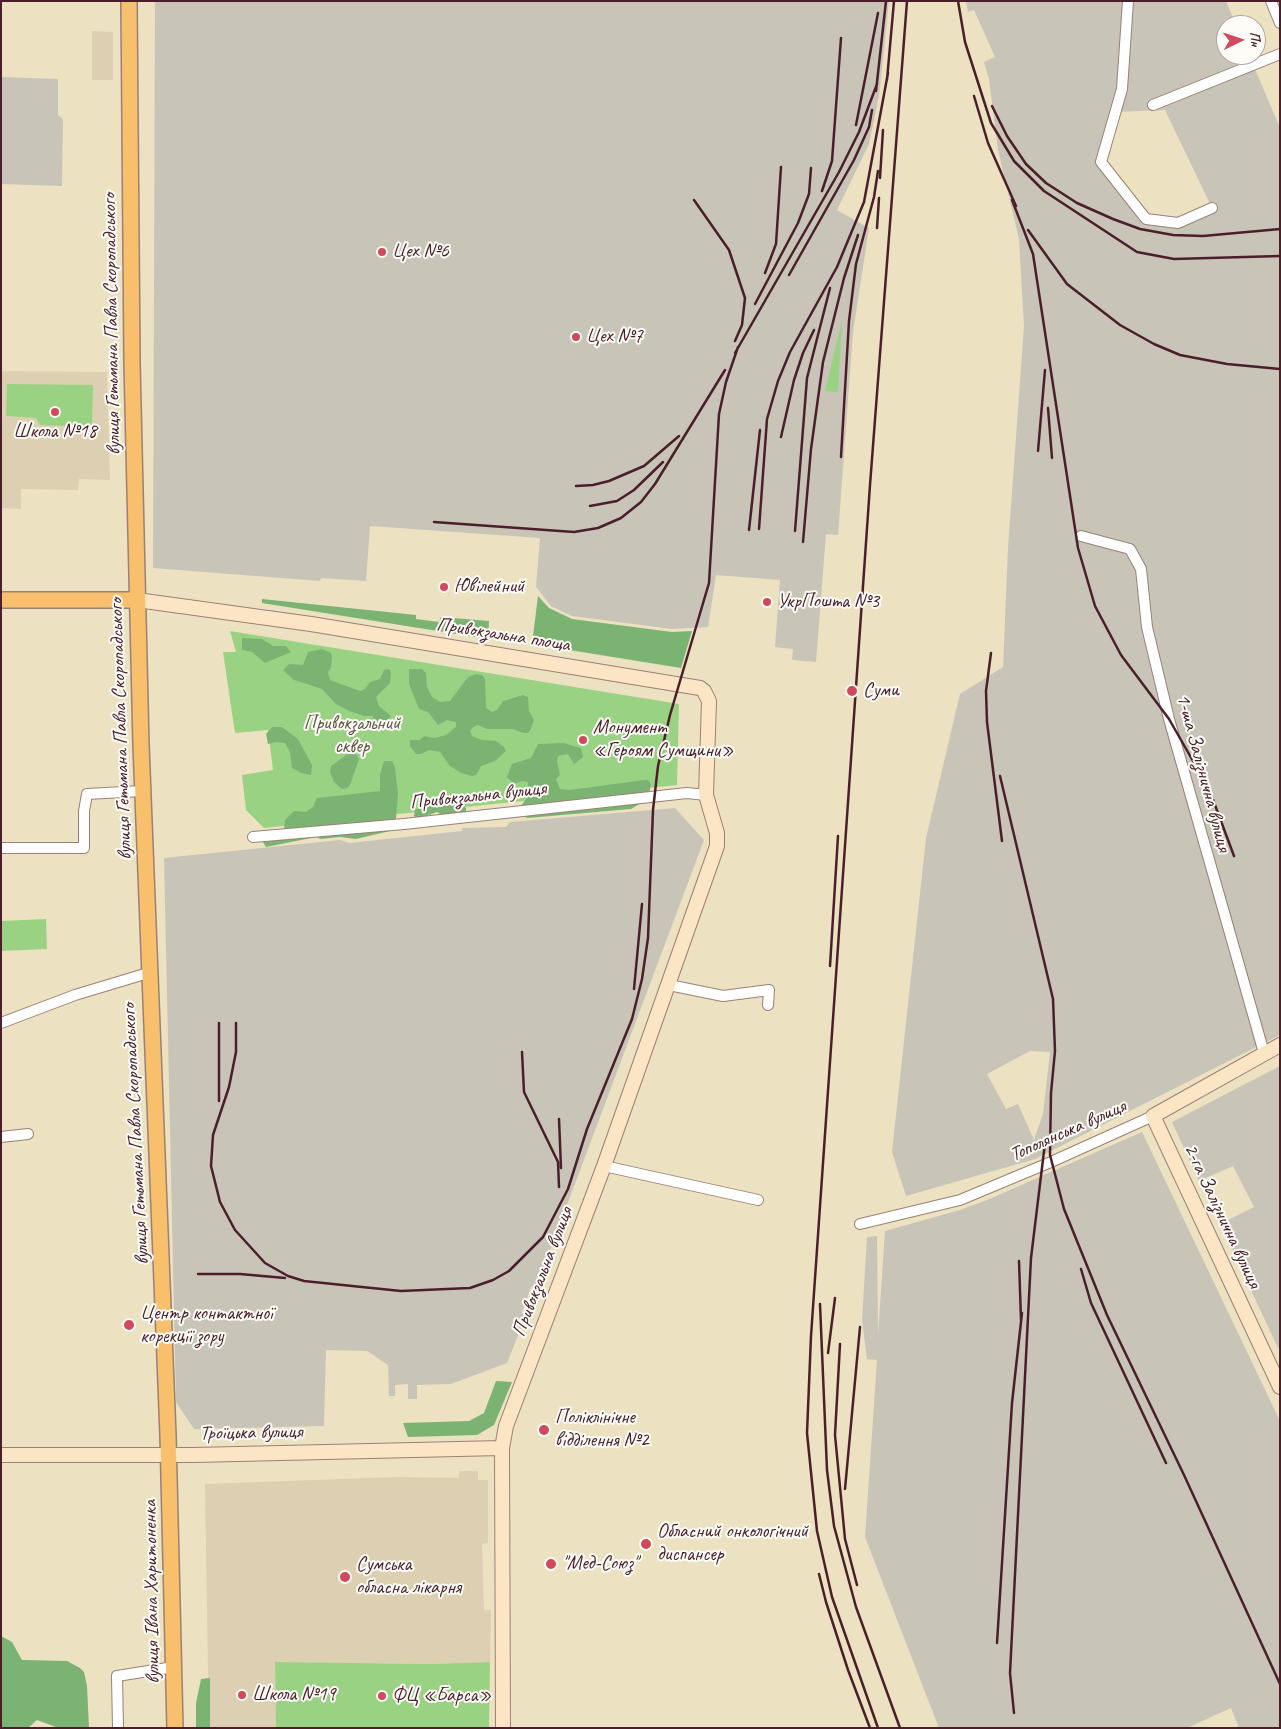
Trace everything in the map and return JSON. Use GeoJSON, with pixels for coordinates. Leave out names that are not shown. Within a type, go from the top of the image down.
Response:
{"type":"FeatureCollection","features":[{"type":"Feature","properties":{"kind":"main road","name":"вулиця Гетьмана Павла Скоропадського"},"geometry":{"type":"LineString","coordinates":[[129,1],[137,600],[142,791],[169,1455]]}},
{"type":"Feature","properties":{"kind":"main road"},"geometry":{"type":"LineString","coordinates":[[1,600],[137,600]]}},
{"type":"Feature","properties":{"kind":"main road","name":"Привокзальна площа"},"geometry":{"type":"LineString","coordinates":[[137,600],[312,624],[700,688],[704,690],[710,700],[706,794],[717,833],[717,846]]}},
{"type":"Feature","properties":{"kind":"main road","name":"Привокзальна вулиця"},"geometry":{"type":"LineString","coordinates":[[503,1728],[502,1448],[506,1426],[604,1166],[717,846]]}},
{"type":"Feature","properties":{"kind":"main road","name":"Тополянська вулиця"},"geometry":{"type":"LineString","coordinates":[[1153,1116],[1280,1045]]}},
{"type":"Feature","properties":{"kind":"main road","name":"2-га Залізнична вулиця"},"geometry":{"type":"LineString","coordinates":[[1153,1116],[1280,1387]]}},
{"type":"Feature","properties":{"kind":"main road","name":"Троїцька вулиця"},"geometry":{"type":"LineString","coordinates":[[1,1455],[169,1455],[502,1448]]}},
{"type":"Feature","properties":{"kind":"main road","name":"вулиця Івана Харитоненка"},"geometry":{"type":"LineString","coordinates":[[169,1455],[175,1728]]}},
{"type":"Feature","properties":{"kind":"street"},"geometry":{"type":"LineString","coordinates":[[1128,1],[1122,89],[1101,162],[1146,219],[1178,223],[1212,208]]}},
{"type":"Feature","properties":{"kind":"street"},"geometry":{"type":"LineString","coordinates":[[1271,1],[1280,23]]}},
{"type":"Feature","properties":{"kind":"street"},"geometry":{"type":"LineString","coordinates":[[1153,105],[1280,54]]}},
{"type":"Feature","properties":{"kind":"street","name":"1-ша Залізнична вулиця"},"geometry":{"type":"LineString","coordinates":[[1081,536],[1130,549],[1140,569],[1147,627],[1169,719],[1240,976],[1264,1053]]}},
{"type":"Feature","properties":{"kind":"street"},"geometry":{"type":"LineString","coordinates":[[1,848],[84,848],[84,811],[87,794],[142,791]]}},
{"type":"Feature","properties":{"kind":"street","name":"Привокзальна вулиця"},"geometry":{"type":"LineString","coordinates":[[254,837],[404,824],[687,793],[706,794]]}},
{"type":"Feature","properties":{"kind":"street"},"geometry":{"type":"LineString","coordinates":[[1,1023],[75,995],[148,973]]}},
{"type":"Feature","properties":{"kind":"street"},"geometry":{"type":"LineString","coordinates":[[669,986],[723,996],[769,990],[768,1005]]}},
{"type":"Feature","properties":{"kind":"street","name":"Тополянська вулиця"},"geometry":{"type":"LineString","coordinates":[[860,1224],[960,1200],[1153,1116]]}},
{"type":"Feature","properties":{"kind":"street"},"geometry":{"type":"LineString","coordinates":[[1,1136],[28,1134]]}},
{"type":"Feature","properties":{"kind":"street"},"geometry":{"type":"LineString","coordinates":[[604,1166],[758,1200]]}},
{"type":"Feature","properties":{"kind":"street"},"geometry":{"type":"LineString","coordinates":[[118,1728],[117,1676],[174,1667]]}},
{"type":"Feature","properties":{"kind":"shaded area"},"geometry":{"type":"Polygon","coordinates":[[[155,1],[889,1],[879,96],[869,144],[837,210],[869,228],[853,332],[838,535],[826,534],[816,662],[792,660],[793,649],[775,647],[780,580],[716,575],[708,627],[672,629],[572,616],[551,606],[536,587],[540,538],[370,526],[366,581],[321,578],[320,581],[153,568],[155,1]]]}},
{"type":"Feature","properties":{"kind":"shaded area"},"geometry":{"type":"Polygon","coordinates":[[[966,1],[1226,1],[1232,15],[1216,15],[1216,65],[1253,65],[1280,128],[1280,1035],[1035,1159],[906,1196],[892,1152],[926,838],[960,694],[1003,667],[1008,548],[1024,326],[1019,239],[998,150],[989,79],[984,62],[995,57],[974,10],[968,12],[966,1]],[[1165,110],[1115,112],[1101,162],[1146,219],[1178,223],[1212,208],[1165,110]],[[1030,1051],[987,1074],[1006,1109],[1018,1104],[1034,1140],[1043,1114],[1050,1052],[1030,1051]]]}},
{"type":"Feature","properties":{"kind":"shaded area"},"geometry":{"type":"Polygon","coordinates":[[[92,31],[113,32],[113,80],[92,80],[92,31]]]}},
{"type":"Feature","properties":{"kind":"shaded area"},"geometry":{"type":"Polygon","coordinates":[[[1,77],[58,79],[58,115],[63,119],[62,186],[1,184],[1,77]]]}},
{"type":"Feature","properties":{"kind":"shaded area","name":"Школа №18"},"geometry":{"type":"Polygon","coordinates":[[[1,371],[107,372],[110,480],[79,479],[78,490],[21,489],[21,509],[1,508],[1,371]]]}},
{"type":"Feature","properties":{"kind":"shaded area"},"geometry":{"type":"Polygon","coordinates":[[[675,808],[704,840],[537,1285],[531,1287],[522,1312],[525,1318],[507,1363],[451,1384],[417,1385],[417,1399],[408,1399],[408,1384],[395,1385],[395,1396],[389,1396],[388,1365],[367,1351],[326,1350],[324,1426],[194,1429],[176,1402],[164,858],[340,840],[349,843],[462,831],[462,828],[506,827],[510,822],[675,808]]]}},
{"type":"Feature","properties":{"kind":"shaded area"},"geometry":{"type":"Polygon","coordinates":[[[1280,1066],[1280,1347],[1278,1348],[1220,1224],[1254,1207],[1233,1166],[1199,1181],[1172,1122],[1280,1066]]]}},
{"type":"Feature","properties":{"kind":"shaded area"},"geometry":{"type":"Polygon","coordinates":[[[1142,1132],[1280,1421],[1280,1728],[1239,1728],[1231,1708],[1187,1728],[939,1728],[865,1537],[877,1360],[867,1359],[862,1320],[867,1237],[877,1236],[878,1335],[885,1231],[960,1210],[987,1200],[1142,1132]]]}},
{"type":"Feature","properties":{"kind":"shaded area","name":"Сумська обласна лікарня"},"geometry":{"type":"Polygon","coordinates":[[[459,1471],[478,1471],[478,1480],[488,1480],[488,1543],[482,1544],[484,1610],[491,1610],[490,1662],[430,1664],[275,1662],[276,1728],[209,1728],[205,1484],[397,1477],[459,1478],[459,1471]]]}},
{"type":"Feature","properties":{"kind":"green space"},"geometry":{"type":"Polygon","coordinates":[[[842,321],[838,392],[825,391],[842,321]]]}},
{"type":"Feature","properties":{"kind":"green space"},"geometry":{"type":"Polygon","coordinates":[[[7,384],[93,385],[92,427],[40,425],[36,418],[6,416],[7,384]]]}},
{"type":"Feature","properties":{"kind":"green space"},"geometry":{"type":"Polygon","coordinates":[[[538,596],[549,608],[572,619],[672,632],[692,631],[681,668],[532,644],[538,596]]]}},
{"type":"Feature","properties":{"kind":"green space"},"geometry":{"type":"Polygon","coordinates":[[[262,599],[416,615],[416,619],[439,622],[441,617],[489,621],[488,639],[262,603],[262,599]]]}},
{"type":"Feature","properties":{"kind":"green space","name":"Привокзальний сквер"},"geometry":{"type":"Polygon","coordinates":[[[230,631],[679,704],[677,785],[264,828],[246,810],[242,775],[273,770],[268,730],[235,733],[223,652],[236,652],[230,631]]]}},
{"type":"Feature","properties":{"kind":"green space"},"geometry":{"type":"Polygon","coordinates":[[[242,638],[262,639],[273,646],[286,646],[291,652],[265,663],[252,652],[242,650],[242,638]]]}},
{"type":"Feature","properties":{"kind":"green space"},"geometry":{"type":"Polygon","coordinates":[[[322,649],[331,653],[331,668],[328,672],[330,680],[360,691],[365,689],[370,682],[380,679],[384,670],[389,669],[391,673],[390,683],[376,697],[379,706],[391,716],[388,720],[379,723],[374,721],[373,716],[364,716],[349,711],[336,704],[322,689],[294,680],[283,670],[289,664],[303,665],[308,652],[322,649]]]}},
{"type":"Feature","properties":{"kind":"green space"},"geometry":{"type":"Polygon","coordinates":[[[409,669],[422,669],[426,673],[427,687],[432,697],[440,702],[450,701],[468,677],[477,674],[482,675],[485,679],[486,708],[492,712],[497,710],[503,701],[523,695],[528,697],[529,711],[534,720],[531,729],[528,733],[523,733],[513,729],[487,729],[478,725],[473,727],[470,731],[472,736],[482,740],[496,741],[506,751],[495,761],[481,766],[476,775],[472,776],[461,773],[450,766],[440,752],[429,750],[416,754],[410,746],[410,740],[420,740],[424,736],[434,738],[446,735],[456,727],[456,722],[447,720],[438,725],[428,712],[419,709],[409,684],[409,669]]]}},
{"type":"Feature","properties":{"kind":"green space"},"geometry":{"type":"Polygon","coordinates":[[[272,727],[282,727],[298,739],[312,765],[311,775],[301,773],[292,768],[290,752],[285,743],[276,742],[268,744],[266,734],[272,727]]]}},
{"type":"Feature","properties":{"kind":"green space"},"geometry":{"type":"Polygon","coordinates":[[[563,743],[581,748],[583,757],[574,764],[568,754],[558,756],[557,761],[560,775],[556,779],[560,789],[570,790],[648,780],[651,784],[648,799],[631,809],[528,818],[519,815],[518,810],[529,795],[528,782],[522,781],[514,784],[507,777],[512,764],[531,758],[538,744],[563,743]]]}},
{"type":"Feature","properties":{"kind":"green space"},"geometry":{"type":"Polygon","coordinates":[[[353,750],[359,759],[350,785],[342,789],[334,782],[330,772],[331,766],[353,750]]]}},
{"type":"Feature","properties":{"kind":"green space"},"geometry":{"type":"Polygon","coordinates":[[[384,761],[392,761],[395,768],[398,794],[396,818],[390,831],[356,839],[340,837],[321,839],[316,837],[266,847],[261,839],[284,830],[285,820],[294,811],[306,812],[313,807],[317,798],[380,791],[380,775],[384,761]]]}},
{"type":"Feature","properties":{"kind":"green space"},"geometry":{"type":"Polygon","coordinates":[[[453,801],[458,801],[466,808],[466,814],[445,817],[437,812],[418,819],[414,816],[415,810],[429,804],[439,807],[453,801]]]}},
{"type":"Feature","properties":{"kind":"green space"},"geometry":{"type":"Polygon","coordinates":[[[46,919],[47,949],[1,951],[1,921],[46,919]]]}},
{"type":"Feature","properties":{"kind":"green space"},"geometry":{"type":"Polygon","coordinates":[[[496,1381],[512,1382],[494,1425],[477,1435],[408,1437],[403,1423],[469,1421],[484,1413],[496,1381]]]}},
{"type":"Feature","properties":{"kind":"green space"},"geometry":{"type":"Polygon","coordinates":[[[1,1636],[12,1642],[22,1660],[67,1661],[84,1672],[87,1686],[89,1728],[56,1727],[37,1720],[28,1728],[1,1728],[1,1636]]]}},
{"type":"Feature","properties":{"kind":"green space","name":"ФЦ «Барса»"},"geometry":{"type":"Polygon","coordinates":[[[275,1662],[430,1664],[490,1662],[489,1728],[276,1728],[275,1662]]]}},
{"type":"Feature","properties":{"kind":"green space"},"geometry":{"type":"Polygon","coordinates":[[[210,1678],[210,1728],[196,1728],[196,1703],[201,1679],[210,1678]]]}},
{"type":"Feature","properties":{"kind":"railway"},"geometry":{"type":"LineString","coordinates":[[876,91],[886,1]]}},
{"type":"Feature","properties":{"kind":"railway"},"geometry":{"type":"LineString","coordinates":[[887,80],[894,1]]}},
{"type":"Feature","properties":{"kind":"railway"},"geometry":{"type":"LineString","coordinates":[[878,1728],[832,1597],[817,1531],[807,1433],[811,1336],[870,485],[907,1]]}},
{"type":"Feature","properties":{"kind":"railway"},"geometry":{"type":"LineString","coordinates":[[958,1],[965,42],[991,123],[1014,161],[1044,191],[1137,252],[1174,259],[1280,256]]}},
{"type":"Feature","properties":{"kind":"railway"},"geometry":{"type":"LineString","coordinates":[[856,125],[878,13]]}},
{"type":"Feature","properties":{"kind":"railway"},"geometry":{"type":"LineString","coordinates":[[822,191],[832,161],[841,38]]}},
{"type":"Feature","properties":{"kind":"railway"},"geometry":{"type":"LineString","coordinates":[[759,529],[767,419],[778,381],[790,352],[837,267],[864,202],[888,73]]}},
{"type":"Feature","properties":{"kind":"railway"},"geometry":{"type":"LineString","coordinates":[[735,353],[839,172],[859,132],[877,84]]}},
{"type":"Feature","properties":{"kind":"railway"},"geometry":{"type":"LineString","coordinates":[[974,96],[988,143],[1016,206]]}},
{"type":"Feature","properties":{"kind":"railway"},"geometry":{"type":"LineString","coordinates":[[992,106],[1007,136],[1026,164],[1046,183],[1077,203],[1113,219],[1140,229],[1173,235],[1203,236],[1280,229]]}},
{"type":"Feature","properties":{"kind":"railway"},"geometry":{"type":"LineString","coordinates":[[789,275],[854,160],[869,127],[872,110]]}},
{"type":"Feature","properties":{"kind":"railway"},"geometry":{"type":"LineString","coordinates":[[880,178],[883,130]]}},
{"type":"Feature","properties":{"kind":"railway"},"geometry":{"type":"LineString","coordinates":[[765,273],[776,244],[781,167]]}},
{"type":"Feature","properties":{"kind":"railway"},"geometry":{"type":"LineString","coordinates":[[755,304],[798,223],[809,194],[811,168]]}},
{"type":"Feature","properties":{"kind":"railway"},"geometry":{"type":"LineString","coordinates":[[841,457],[849,321],[856,264],[874,197],[878,171]]}},
{"type":"Feature","properties":{"kind":"railway"},"geometry":{"type":"LineString","coordinates":[[877,228],[879,198]]}},
{"type":"Feature","properties":{"kind":"railway"},"geometry":{"type":"LineString","coordinates":[[694,200],[729,250],[745,298],[742,325],[735,341]]}},
{"type":"Feature","properties":{"kind":"railway"},"geometry":{"type":"LineString","coordinates":[[1012,200],[1033,254],[1078,548],[1095,606],[1121,655],[1169,719],[1209,789],[1234,856]]}},
{"type":"Feature","properties":{"kind":"railway"},"geometry":{"type":"LineString","coordinates":[[1028,230],[1067,284],[1120,325],[1154,344],[1180,355],[1227,364],[1280,369]]}},
{"type":"Feature","properties":{"kind":"railway"},"geometry":{"type":"LineString","coordinates":[[803,542],[811,449],[823,362],[844,278],[858,235]]}},
{"type":"Feature","properties":{"kind":"railway"},"geometry":{"type":"LineString","coordinates":[[795,531],[807,378],[830,288]]}},
{"type":"Feature","properties":{"kind":"railway"},"geometry":{"type":"LineString","coordinates":[[781,437],[794,380],[803,353],[814,330]]}},
{"type":"Feature","properties":{"kind":"railway"},"geometry":{"type":"LineString","coordinates":[[236,1023],[236,1052],[229,1087],[213,1135],[211,1166],[220,1202],[235,1230],[265,1263],[288,1276],[304,1281],[401,1291],[470,1288],[493,1280],[509,1271],[543,1237],[568,1189],[587,1129],[632,1019],[642,979],[648,938],[653,810],[658,766],[670,715],[709,583],[719,414],[726,382],[738,347]]}},
{"type":"Feature","properties":{"kind":"railway"},"geometry":{"type":"LineString","coordinates":[[434,522],[574,532],[598,528],[621,518],[641,502],[655,484],[725,370]]}},
{"type":"Feature","properties":{"kind":"railway"},"geometry":{"type":"LineString","coordinates":[[1038,451],[1045,370]]}},
{"type":"Feature","properties":{"kind":"railway"},"geometry":{"type":"LineString","coordinates":[[1048,408],[1052,458]]}},
{"type":"Feature","properties":{"kind":"railway"},"geometry":{"type":"LineString","coordinates":[[749,530],[760,430]]}},
{"type":"Feature","properties":{"kind":"railway"},"geometry":{"type":"LineString","coordinates":[[576,486],[593,485],[609,481],[644,466],[679,436]]}},
{"type":"Feature","properties":{"kind":"railway"},"geometry":{"type":"LineString","coordinates":[[590,506],[617,501],[634,490],[663,462]]}},
{"type":"Feature","properties":{"kind":"railway"},"geometry":{"type":"LineString","coordinates":[[991,653],[986,691],[987,722],[1002,841]]}},
{"type":"Feature","properties":{"kind":"railway"},"geometry":{"type":"LineString","coordinates":[[1000,776],[1053,999],[1055,1051],[1051,1093],[1050,1155],[1064,1209],[1107,1315],[1184,1475],[1280,1684]]}},
{"type":"Feature","properties":{"kind":"railway"},"geometry":{"type":"LineString","coordinates":[[830,966],[838,836]]}},
{"type":"Feature","properties":{"kind":"railway"},"geometry":{"type":"LineString","coordinates":[[634,989],[642,904]]}},
{"type":"Feature","properties":{"kind":"railway"},"geometry":{"type":"LineString","coordinates":[[219,1023],[219,1101]]}},
{"type":"Feature","properties":{"kind":"railway"},"geometry":{"type":"LineString","coordinates":[[522,1052],[524,1092],[558,1162],[559,1187]]}},
{"type":"Feature","properties":{"kind":"railway"},"geometry":{"type":"LineString","coordinates":[[559,1119],[561,1168]]}},
{"type":"Feature","properties":{"kind":"railway"},"geometry":{"type":"LineString","coordinates":[[1014,1713],[1010,1673],[1031,1258],[1045,1143]]}},
{"type":"Feature","properties":{"kind":"railway"},"geometry":{"type":"LineString","coordinates":[[1019,1261],[1021,1320]]}},
{"type":"Feature","properties":{"kind":"railway"},"geometry":{"type":"LineString","coordinates":[[1081,1269],[1091,1303],[1166,1463]]}},
{"type":"Feature","properties":{"kind":"railway"},"geometry":{"type":"LineString","coordinates":[[198,1274],[240,1274],[285,1278]]}},
{"type":"Feature","properties":{"kind":"railway"},"geometry":{"type":"LineString","coordinates":[[828,1353],[835,1298]]}},
{"type":"Feature","properties":{"kind":"railway"},"geometry":{"type":"LineString","coordinates":[[820,1304],[827,1470],[834,1526],[856,1607],[900,1728]]}},
{"type":"Feature","properties":{"kind":"railway"},"geometry":{"type":"LineString","coordinates":[[997,1643],[1012,1403],[1022,1313]]}},
{"type":"Feature","properties":{"kind":"railway"},"geometry":{"type":"LineString","coordinates":[[845,1489],[860,1327]]}},
{"type":"Feature","properties":{"kind":"railway"},"geometry":{"type":"LineString","coordinates":[[840,1344],[835,1435],[845,1539],[857,1585]]}},
{"type":"Feature","properties":{"kind":"railway"},"geometry":{"type":"LineString","coordinates":[[819,1574],[848,1670],[870,1728]]}},
{"type":"Feature","properties":{"kind":"place","name":"Цех №6"},"geometry":{"type":"Point","coordinates":[382,252]}},
{"type":"Feature","properties":{"kind":"place","name":"Цех №7"},"geometry":{"type":"Point","coordinates":[576,337]}},
{"type":"Feature","properties":{"kind":"place","name":"Школа №18"},"geometry":{"type":"Point","coordinates":[55,412]}},
{"type":"Feature","properties":{"kind":"place","name":"Ювілейний"},"geometry":{"type":"Point","coordinates":[444,587]}},
{"type":"Feature","properties":{"kind":"place","name":"УкрПошта №3"},"geometry":{"type":"Point","coordinates":[767,602]}},
{"type":"Feature","properties":{"kind":"place","name":"Суми"},"geometry":{"type":"Point","coordinates":[852,691]}},
{"type":"Feature","properties":{"kind":"place","name":"Монумент «Героям Сумщини»"},"geometry":{"type":"Point","coordinates":[583,740]}},
{"type":"Feature","properties":{"kind":"place","name":"Центр контактної корекції зору"},"geometry":{"type":"Point","coordinates":[129,1325]}},
{"type":"Feature","properties":{"kind":"place","name":"Поліклінічне відділення №2"},"geometry":{"type":"Point","coordinates":[544,1430]}},
{"type":"Feature","properties":{"kind":"place","name":"Обласний онкологічний диспансер"},"geometry":{"type":"Point","coordinates":[646,1544]}},
{"type":"Feature","properties":{"kind":"place","name":"\"Мед-Союз\""},"geometry":{"type":"Point","coordinates":[551,1564]}},
{"type":"Feature","properties":{"kind":"place","name":"Сумська обласна лікарня"},"geometry":{"type":"Point","coordinates":[345,1577]}},
{"type":"Feature","properties":{"kind":"place","name":"Школа №19"},"geometry":{"type":"Point","coordinates":[242,1695]}},
{"type":"Feature","properties":{"kind":"place","name":"ФЦ «Барса»"},"geometry":{"type":"Point","coordinates":[382,1696]}}]}
